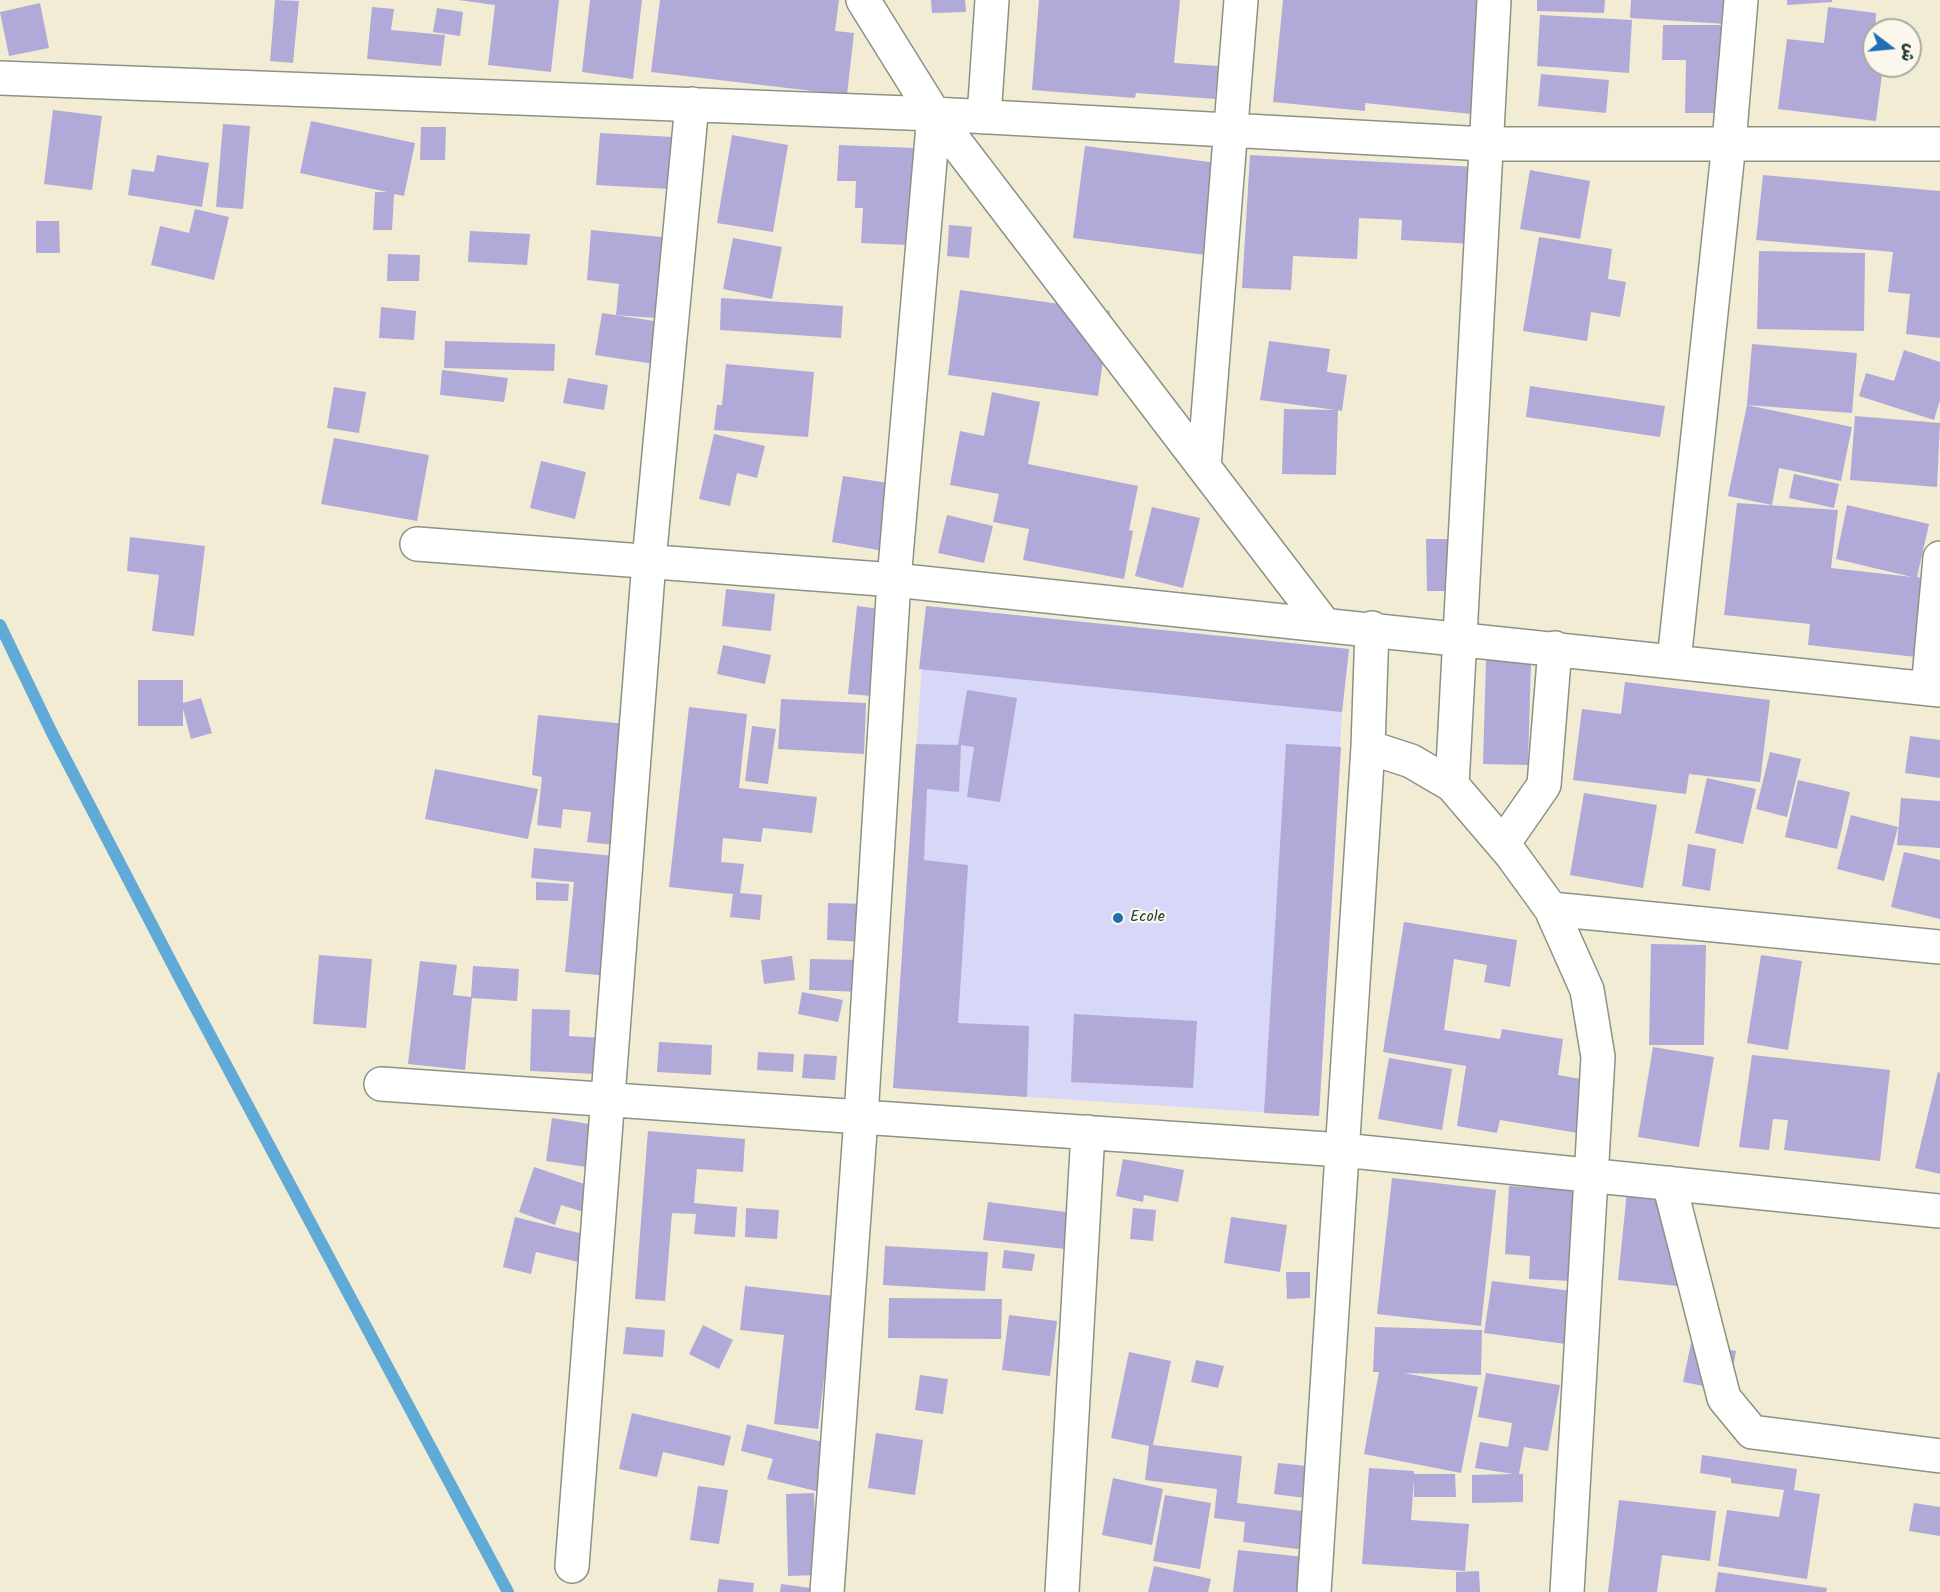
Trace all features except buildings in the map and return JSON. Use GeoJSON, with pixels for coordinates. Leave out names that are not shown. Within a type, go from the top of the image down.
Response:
{"type":"FeatureCollection","features":[{"type":"Feature","properties":{"kind":"street"},"geometry":{"type":"LineString","coordinates":[[863,0],[934,114],[1323,623]]}},
{"type":"Feature","properties":{"kind":"street"},"geometry":{"type":"LineString","coordinates":[[984,117],[992,0]]}},
{"type":"Feature","properties":{"kind":"street"},"geometry":{"type":"LineString","coordinates":[[1204,467],[1241,0]]}},
{"type":"Feature","properties":{"kind":"street"},"geometry":{"type":"LineString","coordinates":[[1452,785],[1494,0]]}},
{"type":"Feature","properties":{"kind":"street"},"geometry":{"type":"LineString","coordinates":[[1674,661],[1729,143],[1741,0]]}},
{"type":"Feature","properties":{"kind":"street"},"geometry":{"type":"LineString","coordinates":[[0,78],[934,114],[1485,144],[1940,144]]}},
{"type":"Feature","properties":{"kind":"street"},"geometry":{"type":"LineString","coordinates":[[572,1566],[649,561],[692,104]]}},
{"type":"Feature","properties":{"kind":"street"},"geometry":{"type":"LineString","coordinates":[[827,1592],[861,1117],[894,580],[934,114]]}},
{"type":"Feature","properties":{"kind":"street"},"geometry":{"type":"LineString","coordinates":[[417,544],[894,580],[1372,628],[1934,690],[1940,558]]}},
{"type":"Feature","properties":{"kind":"street"},"geometry":{"type":"LineString","coordinates":[[1314,1592],[1368,747],[1372,628]]}},
{"type":"Feature","properties":{"kind":"street"},"geometry":{"type":"LineString","coordinates":[[1503,844],[1544,785],[1555,648]]}},
{"type":"Feature","properties":{"kind":"street"},"geometry":{"type":"LineString","coordinates":[[1368,747],[1411,761],[1452,785],[1503,844],[1551,909],[1587,990],[1598,1057],[1568,1592]]}},
{"type":"Feature","properties":{"kind":"street"},"geometry":{"type":"LineString","coordinates":[[1551,909],[1940,947]]}},
{"type":"Feature","properties":{"kind":"street"},"geometry":{"type":"LineString","coordinates":[[381,1084],[1342,1150],[1940,1210]]}},
{"type":"Feature","properties":{"kind":"street"},"geometry":{"type":"LineString","coordinates":[[1062,1592],[1088,1132]]}},
{"type":"Feature","properties":{"kind":"street"},"geometry":{"type":"LineString","coordinates":[[1669,1183],[1724,1398],[1752,1432],[1940,1456]]}},
{"type":"Feature","properties":{"kind":"shaded area","name":"Ecole"},"geometry":{"type":"Polygon","coordinates":[[[926,606],[1349,649],[1342,712],[1319,1116],[893,1088],[926,606]]]}},
{"type":"Feature","properties":{"kind":"waterway"},"geometry":{"type":"LineString","coordinates":[[0,625],[52,733],[178,975],[508,1592]]}},
{"type":"Feature","properties":{"kind":"place","name":"Ecole"},"geometry":{"type":"Point","coordinates":[1118,918]}}]}
